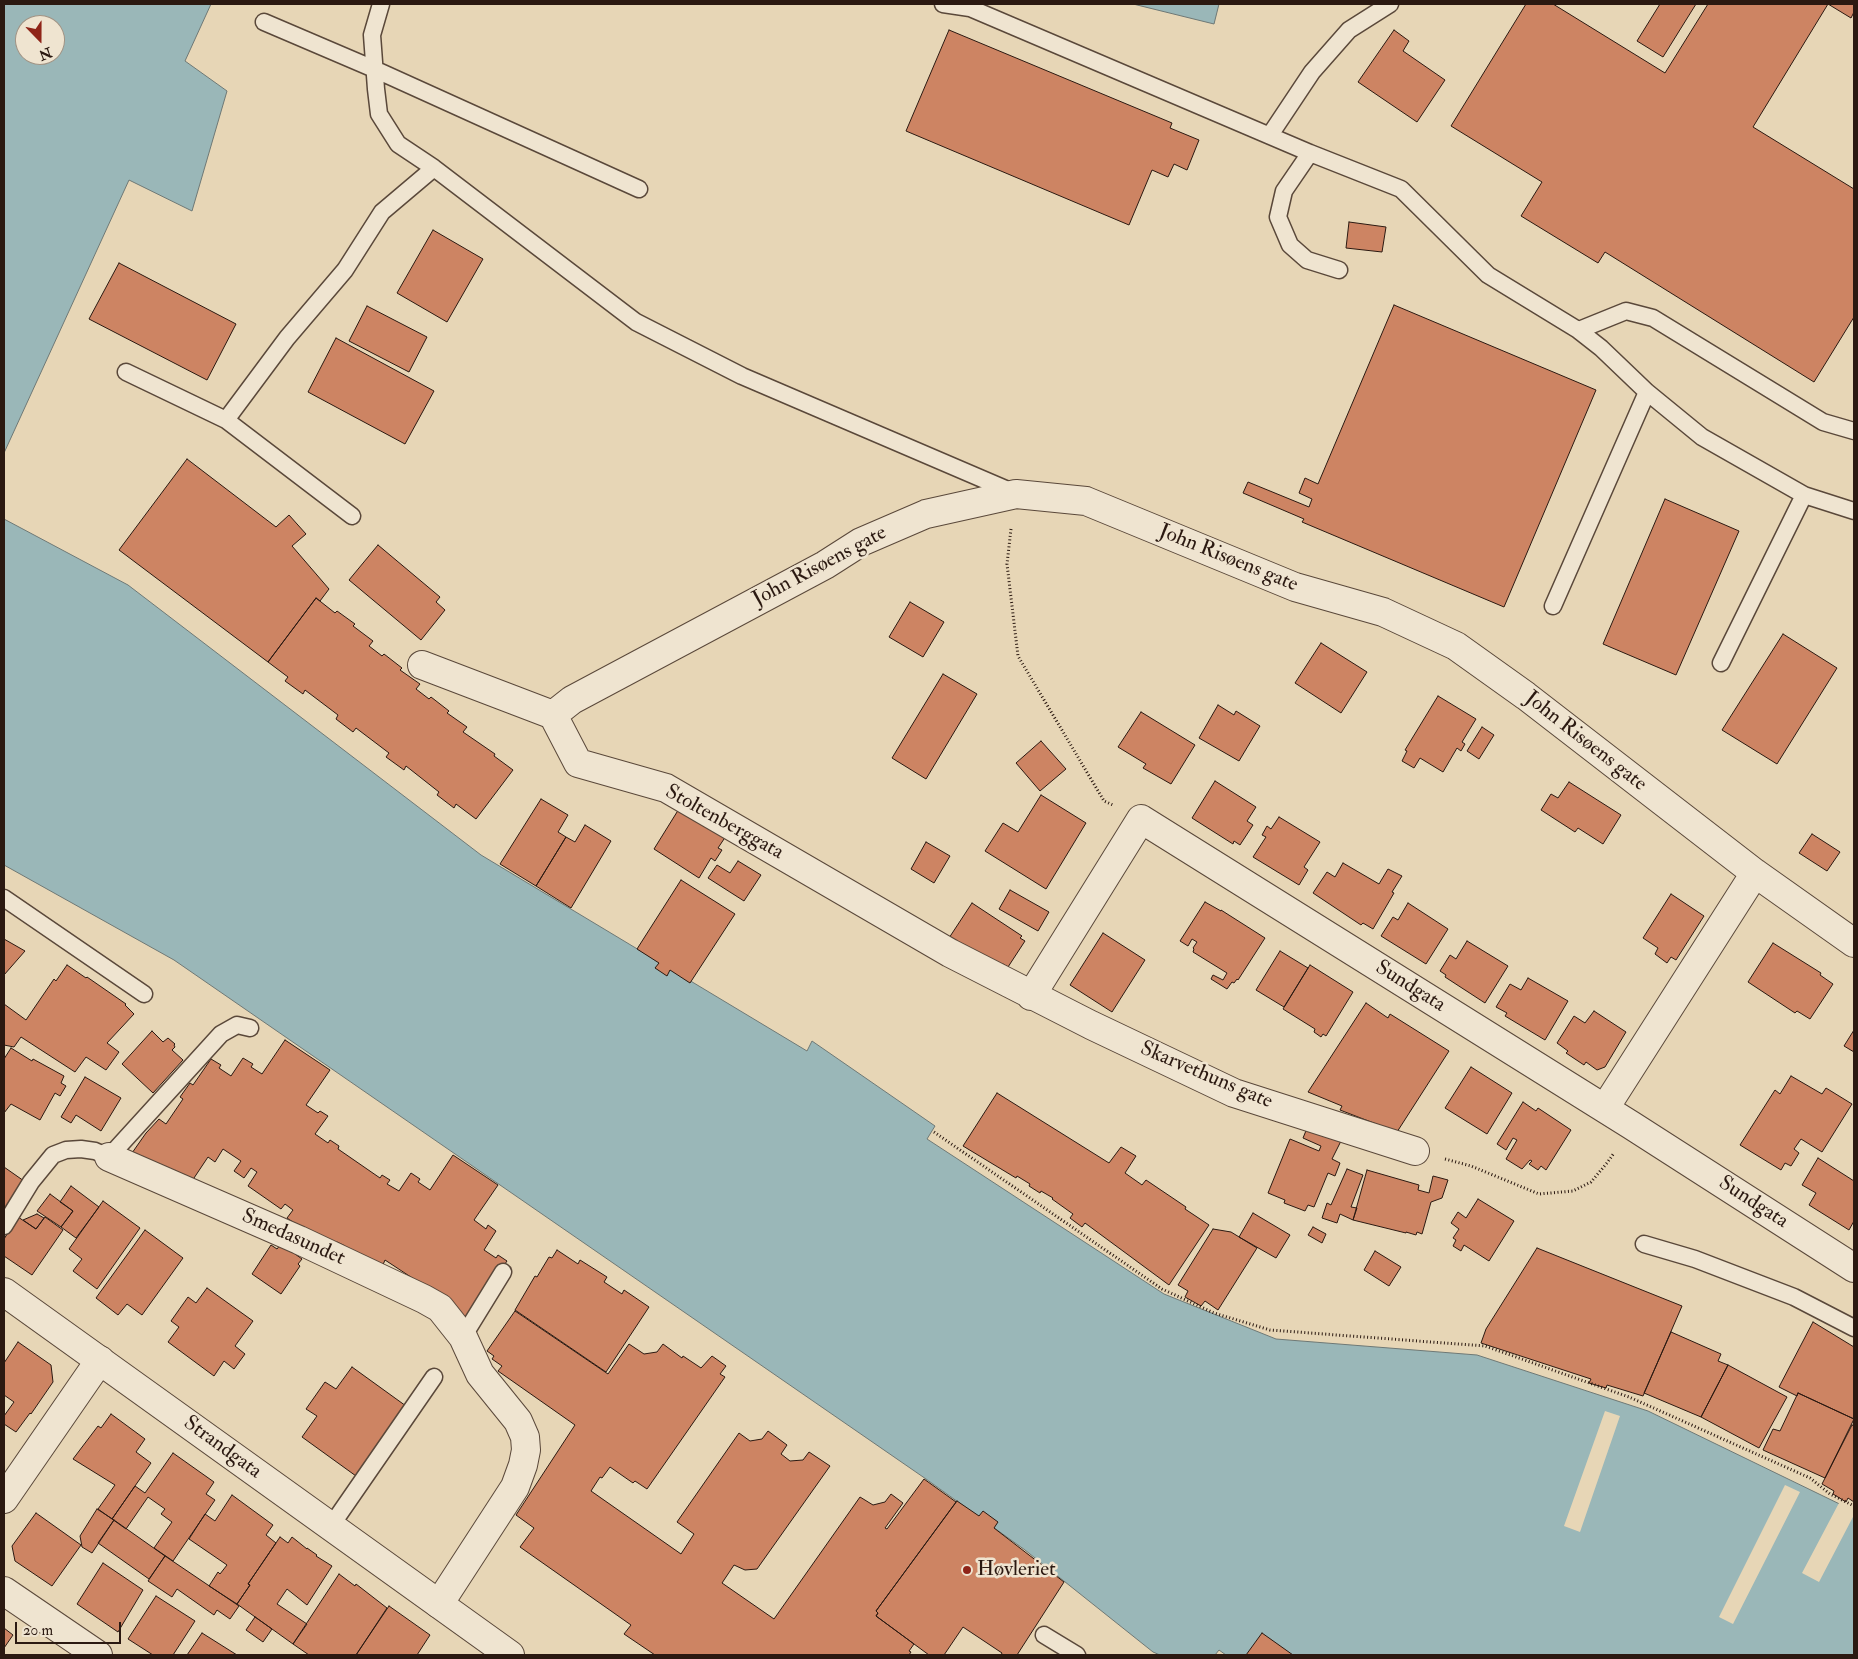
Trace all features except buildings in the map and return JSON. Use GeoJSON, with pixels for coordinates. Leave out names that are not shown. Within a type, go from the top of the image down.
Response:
{"type":"FeatureCollection","features":[{"type":"Feature","properties":{"kind":"street","name":"John Risøens gate"},"geometry":{"type":"LineString","coordinates":[[553,715],[572,700],[825,565],[861,542],[926,514],[1016,494],[1086,501],[1295,587],[1383,612],[1456,646],[1526,696],[1755,873],[1854,943]]}},
{"type":"Feature","properties":{"kind":"street"},"geometry":{"type":"LineString","coordinates":[[422,665],[553,715]]}},
{"type":"Feature","properties":{"kind":"street","name":"Stoltenberggata"},"geometry":{"type":"LineString","coordinates":[[553,715],[578,762],[666,788],[950,953],[1031,996]]}},
{"type":"Feature","properties":{"kind":"street"},"geometry":{"type":"LineString","coordinates":[[1031,996],[1141,819]]}},
{"type":"Feature","properties":{"kind":"street","name":"Sundgata"},"geometry":{"type":"LineString","coordinates":[[1141,819],[1605,1108],[1854,1268]]}},
{"type":"Feature","properties":{"kind":"street"},"geometry":{"type":"LineString","coordinates":[[1605,1108],[1755,873]]}},
{"type":"Feature","properties":{"kind":"street","name":"Skarvethuns gate"},"geometry":{"type":"LineString","coordinates":[[1031,996],[1234,1092],[1415,1152]]}},
{"type":"Feature","properties":{"kind":"street","name":"Smedasundet"},"geometry":{"type":"LineString","coordinates":[[109,1157],[299,1240],[424,1299],[440,1308],[463,1337]]}},
{"type":"Feature","properties":{"kind":"street","name":"Strandgata"},"geometry":{"type":"LineString","coordinates":[[4,1292],[510,1655]]}},
{"type":"Feature","properties":{"kind":"street"},"geometry":{"type":"LineString","coordinates":[[439,1604],[515,1487],[524,1466],[526,1450],[525,1437],[518,1421],[480,1374],[463,1337]]}},
{"type":"Feature","properties":{"kind":"street"},"geometry":{"type":"LineString","coordinates":[[4,1500],[100,1360]]}},
{"type":"Feature","properties":{"kind":"street"},"geometry":{"type":"LineString","coordinates":[[4,1591],[98,1655]]}},
{"type":"Feature","properties":{"kind":"lane"},"geometry":{"type":"LineString","coordinates":[[380,4],[372,34],[379,114],[398,144],[434,168],[636,322],[742,376],[1016,494]]}},
{"type":"Feature","properties":{"kind":"lane"},"geometry":{"type":"LineString","coordinates":[[943,4],[970,8],[1310,153],[1402,189],[1488,275],[1579,330],[1601,348],[1647,392],[1702,437],[1804,494],[1854,511]]}},
{"type":"Feature","properties":{"kind":"lane"},"geometry":{"type":"LineString","coordinates":[[1270,135],[1312,72],[1349,30],[1390,4]]}},
{"type":"Feature","properties":{"kind":"lane"},"geometry":{"type":"LineString","coordinates":[[264,22],[374,69],[639,189]]}},
{"type":"Feature","properties":{"kind":"lane"},"geometry":{"type":"LineString","coordinates":[[1310,153],[1284,191],[1278,217],[1290,245],[1307,260],[1339,270]]}},
{"type":"Feature","properties":{"kind":"lane"},"geometry":{"type":"LineString","coordinates":[[226,420],[287,338],[345,270],[382,212],[434,168]]}},
{"type":"Feature","properties":{"kind":"lane"},"geometry":{"type":"LineString","coordinates":[[1579,330],[1626,311],[1653,318],[1823,422],[1854,431]]}},
{"type":"Feature","properties":{"kind":"lane"},"geometry":{"type":"LineString","coordinates":[[126,372],[226,420],[352,516]]}},
{"type":"Feature","properties":{"kind":"lane"},"geometry":{"type":"LineString","coordinates":[[1553,606],[1647,392]]}},
{"type":"Feature","properties":{"kind":"lane"},"geometry":{"type":"LineString","coordinates":[[1721,663],[1804,494]]}},
{"type":"Feature","properties":{"kind":"lane"},"geometry":{"type":"LineString","coordinates":[[4,898],[144,994]]}},
{"type":"Feature","properties":{"kind":"lane"},"geometry":{"type":"LineString","coordinates":[[4,1226],[31,1182],[53,1155],[66,1150],[81,1149],[95,1151],[109,1157],[221,1034],[237,1025],[250,1028]]}},
{"type":"Feature","properties":{"kind":"lane"},"geometry":{"type":"LineString","coordinates":[[1644,1244],[1695,1259],[1794,1297],[1854,1328]]}},
{"type":"Feature","properties":{"kind":"lane"},"geometry":{"type":"LineString","coordinates":[[463,1337],[503,1272]]}},
{"type":"Feature","properties":{"kind":"lane"},"geometry":{"type":"LineString","coordinates":[[331,1526],[434,1377]]}},
{"type":"Feature","properties":{"kind":"lane"},"geometry":{"type":"LineString","coordinates":[[1044,1635],[1077,1655]]}},
{"type":"Feature","properties":{"kind":"path"},"geometry":{"type":"LineString","coordinates":[[1016,494],[1007,564],[1018,656],[1104,801],[1141,819]]}},
{"type":"Feature","properties":{"kind":"path"},"geometry":{"type":"LineString","coordinates":[[1415,1152],[1471,1166],[1539,1194],[1573,1191],[1591,1182],[1607,1163],[1631,1125]]}},
{"type":"Feature","properties":{"kind":"path"},"geometry":{"type":"LineString","coordinates":[[934,1132],[1162,1289],[1214,1313],[1270,1330],[1485,1346],[1629,1398],[1810,1478],[1830,1494],[1854,1506]]}},
{"type":"Feature","properties":{"kind":"water"},"geometry":{"type":"Polygon","coordinates":[[[4,4],[211,4],[185,61],[227,91],[192,211],[129,180],[4,453],[4,4]]]}},
{"type":"Feature","properties":{"kind":"water"},"geometry":{"type":"Polygon","coordinates":[[[1133,4],[1219,4],[1214,24],[1133,4]]]}},
{"type":"Feature","properties":{"kind":"water"},"geometry":{"type":"Polygon","coordinates":[[[4,519],[128,585],[481,855],[807,1051],[812,1041],[935,1126],[927,1139],[1164,1294],[1276,1339],[1477,1355],[1648,1411],[1854,1511],[1854,1655],[1226,1655],[1219,1650],[1215,1655],[1160,1655],[1153,1652],[1025,1550],[926,1479],[174,960],[4,865],[4,519]]]}},
{"type":"Feature","properties":{"kind":"pier"},"geometry":{"type":"Polygon","coordinates":[[[1605,1411],[1620,1416],[1580,1532],[1564,1526],[1605,1411]]]}},
{"type":"Feature","properties":{"kind":"pier"},"geometry":{"type":"Polygon","coordinates":[[[1785,1485],[1800,1492],[1733,1624],[1719,1617],[1785,1485]]]}},
{"type":"Feature","properties":{"kind":"pier"},"geometry":{"type":"Polygon","coordinates":[[[1840,1501],[1854,1508],[1854,1515],[1819,1582],[1802,1573],[1840,1501]]]}},
{"type":"Feature","properties":{"kind":"place","name":"Høvleriet"},"geometry":{"type":"Point","coordinates":[967,1570]}}]}
